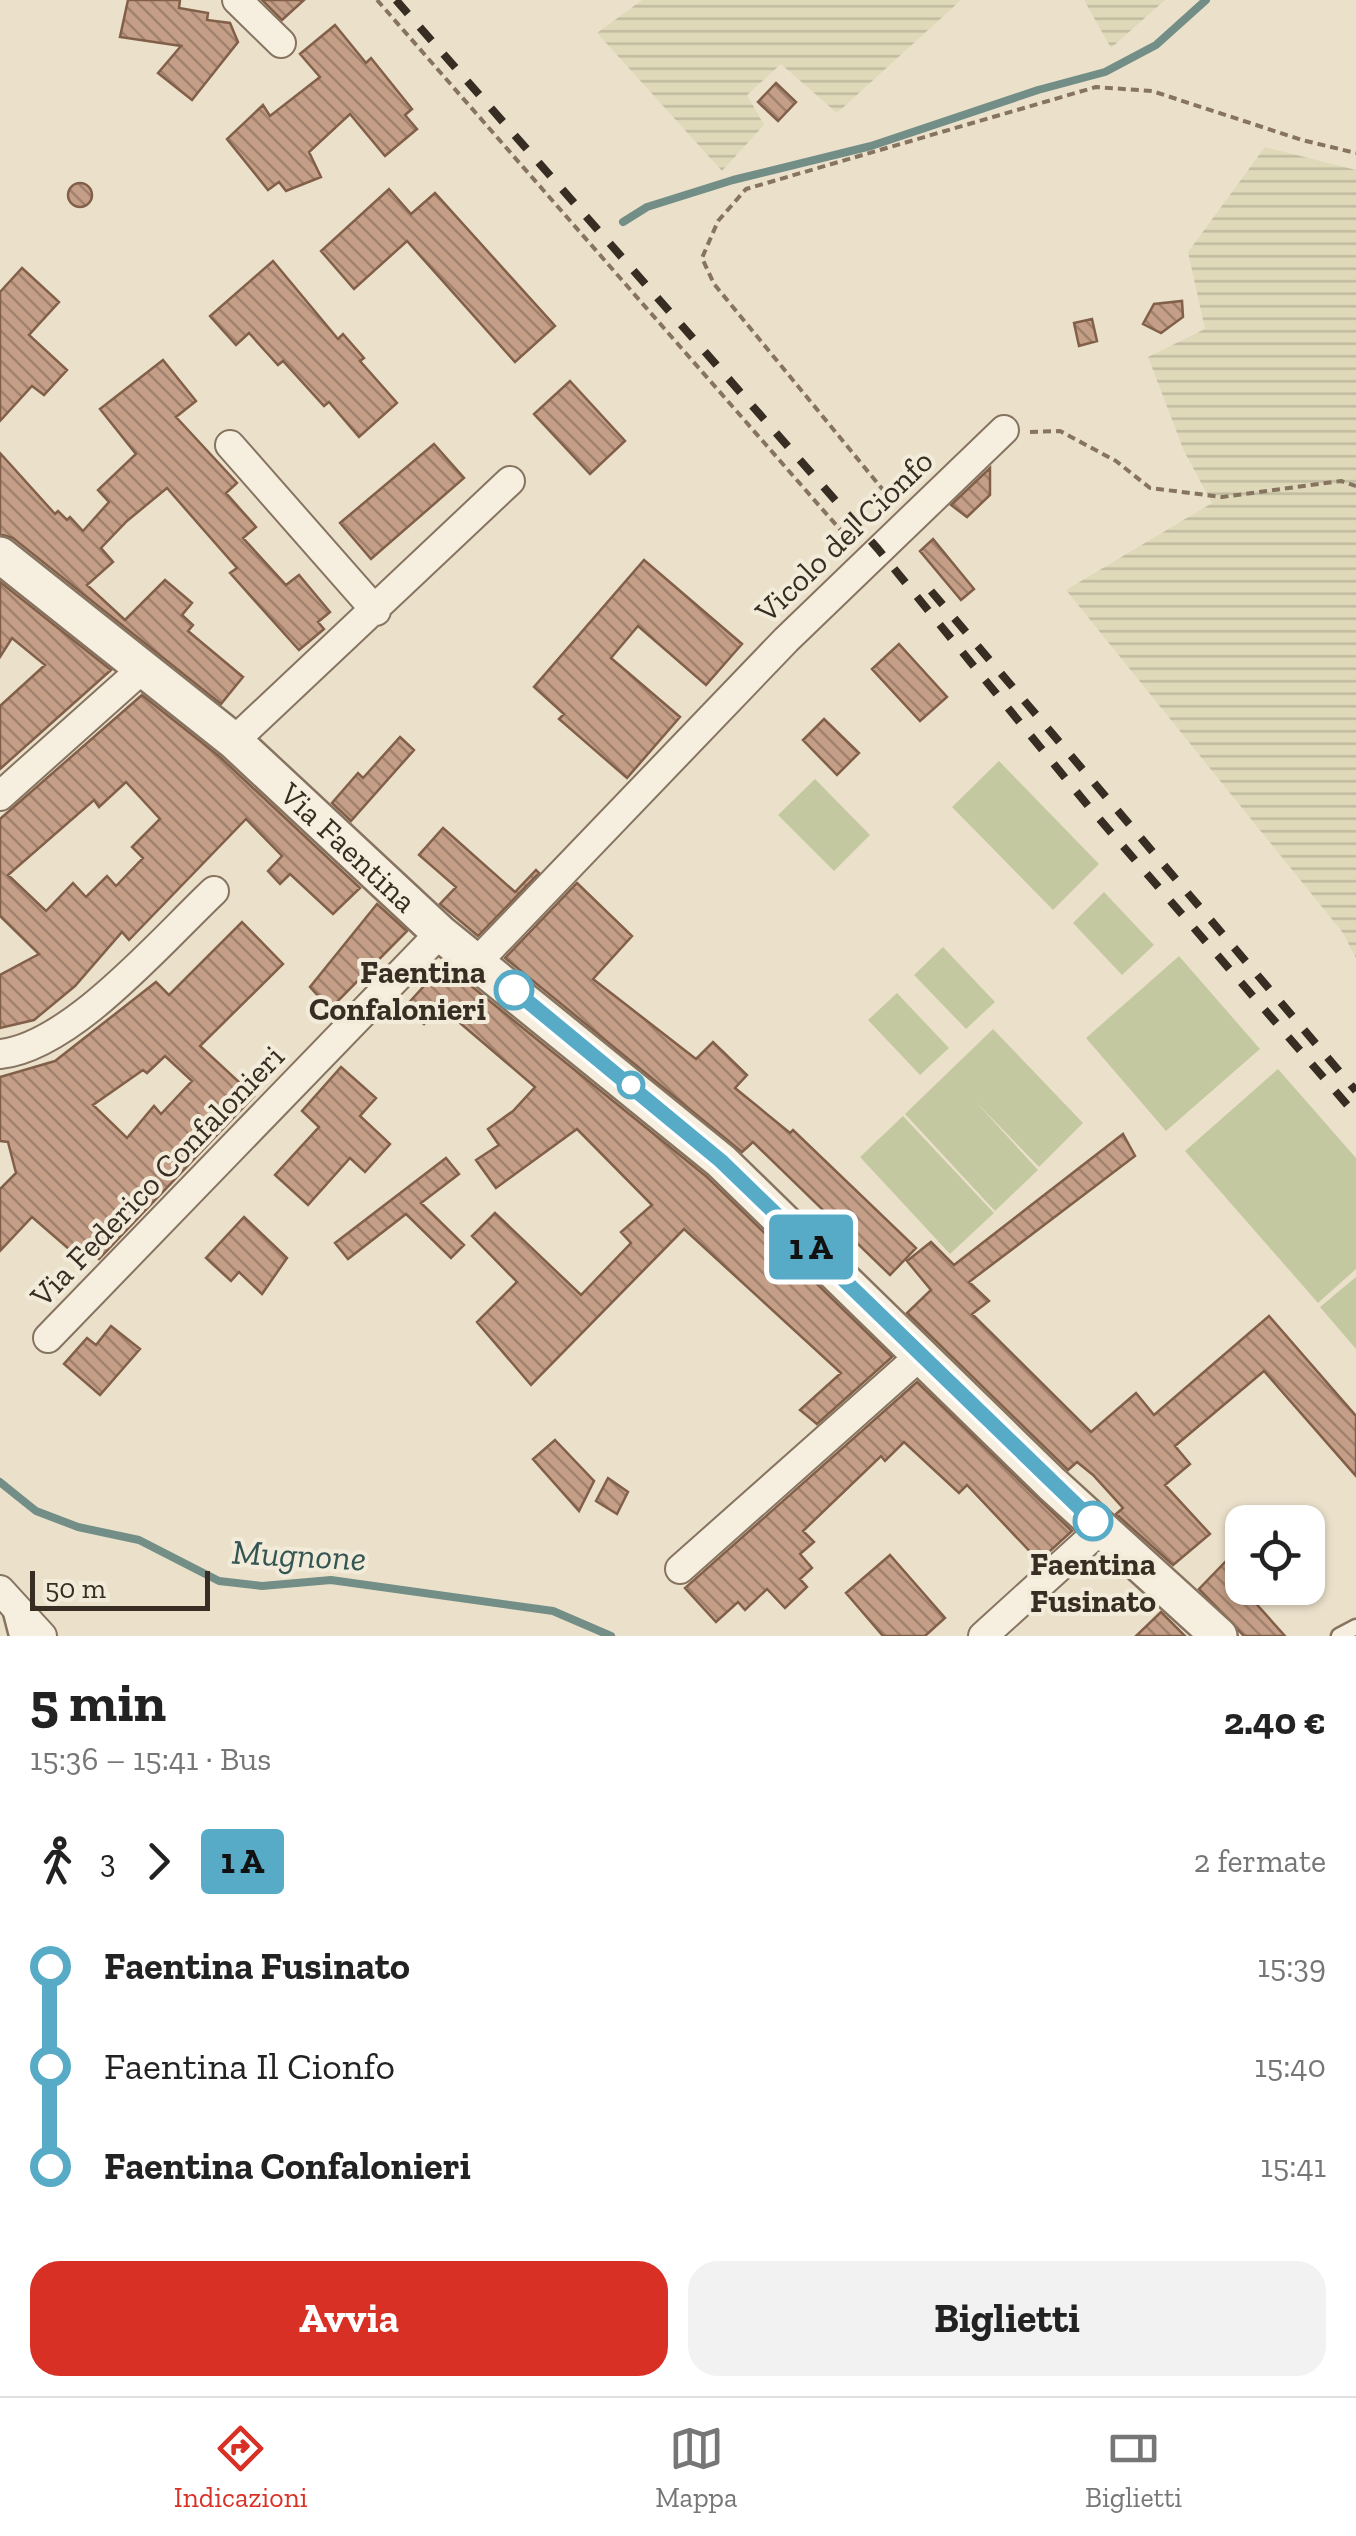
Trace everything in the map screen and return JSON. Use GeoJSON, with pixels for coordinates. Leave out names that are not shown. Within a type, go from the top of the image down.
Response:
{"type":"FeatureCollection","features":[{"type":"Feature","properties":{"kind":"street"},"geometry":{"type":"LineString","coordinates":[[237,0],[281,43]]}},
{"type":"Feature","properties":{"kind":"street","name":"Vicolo del Cionfo"},"geometry":{"type":"LineString","coordinates":[[477,962],[866,560],[1004,430]]}},
{"type":"Feature","properties":{"kind":"street"},"geometry":{"type":"LineString","coordinates":[[230,445],[376,611]]}},
{"type":"Feature","properties":{"kind":"street"},"geometry":{"type":"LineString","coordinates":[[234,741],[376,611],[510,480]]}},
{"type":"Feature","properties":{"kind":"street","name":"Via Faentina"},"geometry":{"type":"LineString","coordinates":[[0,555],[234,741],[440,934],[721,1161],[1101,1529],[1218,1636]]}},
{"type":"Feature","properties":{"kind":"street"},"geometry":{"type":"LineString","coordinates":[[0,796],[141,670]]}},
{"type":"Feature","properties":{"kind":"street"},"geometry":{"type":"LineString","coordinates":[[0,1054],[28,1049],[63,1030],[214,891]]}},
{"type":"Feature","properties":{"kind":"street","name":"Via Federico Confalonieri"},"geometry":{"type":"LineString","coordinates":[[48,1338],[440,934]]}},
{"type":"Feature","properties":{"kind":"street"},"geometry":{"type":"LineString","coordinates":[[680,1569],[922,1354]]}},
{"type":"Feature","properties":{"kind":"street"},"geometry":{"type":"LineString","coordinates":[[983,1636],[1101,1529]]}},
{"type":"Feature","properties":{"kind":"street"},"geometry":{"type":"LineString","coordinates":[[4,1594],[42,1636]]}},
{"type":"Feature","properties":{"kind":"lane"},"geometry":{"type":"LineString","coordinates":[[4,1594],[17,1636]]}},
{"type":"Feature","properties":{"kind":"lane"},"geometry":{"type":"LineString","coordinates":[[1339,1636],[1356,1627]]}},
{"type":"Feature","properties":{"kind":"path"},"geometry":{"type":"LineString","coordinates":[[377,0],[866,560]]}},
{"type":"Feature","properties":{"kind":"path"},"geometry":{"type":"LineString","coordinates":[[909,521],[714,284],[702,258],[706,243],[746,189],[1096,87],[1152,91],[1302,140],[1356,153]]}},
{"type":"Feature","properties":{"kind":"path"},"geometry":{"type":"LineString","coordinates":[[1004,430],[1060,431],[1116,462],[1150,488],[1222,497],[1340,481],[1356,486]]}},
{"type":"Feature","properties":{"kind":"shaded area"},"geometry":{"type":"Polygon","coordinates":[[[642,0],[961,0],[837,113],[781,64],[747,95],[764,125],[722,171],[597,33],[642,0]]]}},
{"type":"Feature","properties":{"kind":"shaded area"},"geometry":{"type":"Polygon","coordinates":[[[1084,0],[1165,0],[1111,48],[1084,0]]]}},
{"type":"Feature","properties":{"kind":"shaded area"},"geometry":{"type":"Polygon","coordinates":[[[1265,147],[1356,170],[1356,958],[1343,933],[1066,590],[1212,503],[1184,451],[1148,357],[1205,329],[1188,252],[1265,147]]]}},
{"type":"Feature","properties":{"kind":"green space"},"geometry":{"type":"Polygon","coordinates":[[[999,761],[1099,864],[1053,910],[952,807],[999,761]]]}},
{"type":"Feature","properties":{"kind":"green space"},"geometry":{"type":"Polygon","coordinates":[[[815,779],[870,835],[834,871],[778,815],[815,779]]]}},
{"type":"Feature","properties":{"kind":"green space"},"geometry":{"type":"Polygon","coordinates":[[[1104,892],[1154,945],[1122,975],[1073,923],[1104,892]]]}},
{"type":"Feature","properties":{"kind":"green space"},"geometry":{"type":"Polygon","coordinates":[[[943,947],[995,1002],[966,1029],[914,975],[943,947]]]}},
{"type":"Feature","properties":{"kind":"green space"},"geometry":{"type":"Polygon","coordinates":[[[1179,956],[1260,1049],[1166,1131],[1086,1038],[1179,956]]]}},
{"type":"Feature","properties":{"kind":"green space"},"geometry":{"type":"Polygon","coordinates":[[[897,993],[949,1048],[920,1075],[868,1020],[897,993]]]}},
{"type":"Feature","properties":{"kind":"green space"},"geometry":{"type":"Polygon","coordinates":[[[993,1029],[1083,1123],[1039,1167],[975,1101],[1038,1170],[995,1211],[905,1114],[993,1029]]]}},
{"type":"Feature","properties":{"kind":"green space"},"geometry":{"type":"Polygon","coordinates":[[[1278,1069],[1356,1158],[1356,1269],[1318,1303],[1185,1151],[1278,1069]]]}},
{"type":"Feature","properties":{"kind":"green space"},"geometry":{"type":"Polygon","coordinates":[[[903,1116],[994,1213],[950,1254],[860,1157],[903,1116]]]}},
{"type":"Feature","properties":{"kind":"green space"},"geometry":{"type":"Polygon","coordinates":[[[1356,1277],[1356,1349],[1320,1307],[1356,1277]]]}},
{"type":"Feature","properties":{"kind":"building"},"geometry":{"type":"Polygon","coordinates":[[[128,0],[180,0],[179,8],[208,13],[207,20],[230,23],[238,42],[192,100],[158,73],[181,46],[120,37],[128,0]]]}},
{"type":"Feature","properties":{"kind":"building"},"geometry":{"type":"Polygon","coordinates":[[[262,0],[304,0],[282,20],[262,0]]]}},
{"type":"Feature","properties":{"kind":"building"},"geometry":{"type":"Polygon","coordinates":[[[335,25],[366,63],[371,58],[412,109],[405,115],[417,129],[385,156],[350,114],[309,152],[321,177],[286,191],[279,182],[268,190],[227,139],[263,105],[270,116],[320,77],[300,54],[335,25]]]}},
{"type":"Feature","properties":{"kind":"building"},"geometry":{"type":"Polygon","coordinates":[[[776,83],[796,102],[778,121],[758,102],[776,83]]]}},
{"type":"Feature","properties":{"kind":"building"},"geometry":{"type":"Polygon","coordinates":[[[80,183],[89,186],[89,204],[80,207],[71,204],[68,195],[71,186],[80,183]]]}},
{"type":"Feature","properties":{"kind":"building"},"geometry":{"type":"Polygon","coordinates":[[[389,189],[411,214],[435,193],[555,326],[515,362],[407,241],[354,289],[321,251],[389,189]]]}},
{"type":"Feature","properties":{"kind":"building"},"geometry":{"type":"Polygon","coordinates":[[[273,261],[338,339],[343,334],[364,358],[360,361],[397,403],[359,437],[329,402],[324,406],[283,361],[278,365],[249,333],[236,345],[210,316],[273,261]]]}},
{"type":"Feature","properties":{"kind":"building"},"geometry":{"type":"Polygon","coordinates":[[[22,268],[59,302],[29,335],[67,370],[44,395],[32,386],[0,421],[0,292],[22,268]]]}},
{"type":"Feature","properties":{"kind":"building"},"geometry":{"type":"Polygon","coordinates":[[[1182,301],[1183,317],[1161,333],[1143,324],[1154,304],[1182,301]]]}},
{"type":"Feature","properties":{"kind":"building"},"geometry":{"type":"Polygon","coordinates":[[[1092,319],[1097,341],[1079,346],[1074,323],[1092,319]]]}},
{"type":"Feature","properties":{"kind":"building"},"geometry":{"type":"Polygon","coordinates":[[[163,360],[196,401],[176,417],[237,483],[226,493],[256,527],[243,538],[286,585],[299,575],[330,612],[318,622],[324,629],[299,650],[230,573],[237,568],[167,488],[127,521],[101,548],[113,562],[87,585],[125,620],[165,580],[192,603],[182,615],[193,625],[188,631],[243,677],[221,704],[13,538],[0,534],[0,453],[55,514],[58,511],[67,520],[70,517],[83,531],[109,502],[98,490],[136,454],[100,409],[163,360]]]}},
{"type":"Feature","properties":{"kind":"building"},"geometry":{"type":"Polygon","coordinates":[[[570,381],[625,441],[590,474],[534,414],[570,381]]]}},
{"type":"Feature","properties":{"kind":"building"},"geometry":{"type":"Polygon","coordinates":[[[434,444],[464,478],[371,559],[340,523],[434,444]]]}},
{"type":"Feature","properties":{"kind":"building"},"geometry":{"type":"Polygon","coordinates":[[[990,468],[990,495],[967,517],[951,505],[990,468]]]}},
{"type":"Feature","properties":{"kind":"building"},"geometry":{"type":"Polygon","coordinates":[[[933,539],[974,589],[961,600],[920,551],[933,539]]]}},
{"type":"Feature","properties":{"kind":"building"},"geometry":{"type":"Polygon","coordinates":[[[644,560],[742,644],[706,685],[638,626],[611,658],[680,717],[627,778],[559,719],[564,714],[534,687],[644,560]]]}},
{"type":"Feature","properties":{"kind":"building"},"geometry":{"type":"Polygon","coordinates":[[[0,582],[111,670],[0,769],[0,706],[45,665],[12,638],[0,657],[0,582]]]}},
{"type":"Feature","properties":{"kind":"building"},"geometry":{"type":"Polygon","coordinates":[[[899,644],[947,697],[920,721],[872,669],[899,644]]]}},
{"type":"Feature","properties":{"kind":"building"},"geometry":{"type":"Polygon","coordinates":[[[142,695],[220,757],[360,888],[333,914],[290,874],[280,884],[268,871],[282,856],[246,819],[129,940],[122,932],[75,986],[34,1020],[0,1028],[0,975],[39,954],[0,916],[0,819],[142,695]],[[126,782],[99,807],[94,800],[8,875],[46,911],[73,883],[86,897],[107,876],[116,886],[143,858],[132,847],[160,819],[126,782]]]}},
{"type":"Feature","properties":{"kind":"building"},"geometry":{"type":"Polygon","coordinates":[[[824,719],[859,753],[837,775],[803,740],[824,719]]]}},
{"type":"Feature","properties":{"kind":"building"},"geometry":{"type":"Polygon","coordinates":[[[400,737],[414,750],[351,821],[332,803],[358,773],[363,778],[400,737]]]}},
{"type":"Feature","properties":{"kind":"building"},"geometry":{"type":"Polygon","coordinates":[[[443,828],[515,892],[536,870],[539,873],[478,936],[440,904],[456,887],[419,855],[443,828]]]}},
{"type":"Feature","properties":{"kind":"building"},"geometry":{"type":"Polygon","coordinates":[[[577,883],[632,936],[593,979],[696,1059],[713,1042],[747,1075],[735,1088],[790,1133],[793,1130],[916,1248],[890,1275],[753,1142],[742,1152],[505,958],[577,883]]]}},
{"type":"Feature","properties":{"kind":"building"},"geometry":{"type":"Polygon","coordinates":[[[377,904],[407,931],[330,1009],[310,987],[377,904]]]}},
{"type":"Feature","properties":{"kind":"building"},"geometry":{"type":"Polygon","coordinates":[[[242,922],[283,964],[200,1046],[254,1096],[99,1259],[86,1247],[76,1255],[32,1217],[0,1251],[0,1189],[16,1173],[8,1142],[0,1141],[0,1077],[55,1061],[156,982],[169,995],[242,922]],[[165,1056],[147,1073],[143,1070],[93,1105],[127,1138],[154,1106],[161,1114],[192,1081],[165,1056]]]}},
{"type":"Feature","properties":{"kind":"building"},"geometry":{"type":"Polygon","coordinates":[[[444,964],[707,1177],[892,1357],[817,1424],[800,1410],[841,1373],[684,1229],[531,1385],[477,1322],[517,1282],[472,1236],[495,1213],[581,1295],[631,1243],[621,1232],[652,1205],[577,1129],[496,1188],[476,1160],[499,1145],[488,1129],[513,1111],[535,1087],[440,1006],[424,1024],[404,1008],[444,964]]]}},
{"type":"Feature","properties":{"kind":"building"},"geometry":{"type":"Polygon","coordinates":[[[341,1067],[376,1098],[360,1116],[390,1144],[365,1172],[350,1158],[308,1205],[275,1175],[319,1127],[302,1111],[341,1067]]]}},
{"type":"Feature","properties":{"kind":"building"},"geometry":{"type":"Polygon","coordinates":[[[1123,1134],[1135,1156],[969,1282],[989,1301],[972,1314],[1091,1432],[1136,1393],[1154,1415],[1269,1316],[1356,1416],[1356,1476],[1264,1371],[1175,1446],[1190,1464],[1165,1485],[1210,1534],[1173,1565],[1116,1514],[1123,1508],[1093,1475],[1077,1462],[1068,1470],[907,1313],[931,1290],[907,1261],[931,1242],[954,1265],[1123,1134]]]}},
{"type":"Feature","properties":{"kind":"building"},"geometry":{"type":"Polygon","coordinates":[[[446,1158],[459,1174],[421,1203],[464,1245],[451,1258],[406,1214],[348,1259],[335,1243],[446,1158]]]}},
{"type":"Feature","properties":{"kind":"building"},"geometry":{"type":"Polygon","coordinates":[[[244,1217],[287,1258],[262,1294],[239,1272],[231,1281],[206,1258],[244,1217]]]}},
{"type":"Feature","properties":{"kind":"building"},"geometry":{"type":"Polygon","coordinates":[[[111,1326],[140,1349],[100,1395],[64,1364],[87,1338],[96,1345],[111,1326]]]}},
{"type":"Feature","properties":{"kind":"building"},"geometry":{"type":"Polygon","coordinates":[[[917,1382],[1072,1531],[1039,1561],[967,1485],[959,1493],[904,1442],[885,1461],[881,1456],[803,1531],[814,1542],[800,1554],[812,1568],[800,1579],[807,1587],[785,1608],[767,1589],[745,1610],[738,1602],[716,1622],[685,1588],[917,1382]]]}},
{"type":"Feature","properties":{"kind":"building"},"geometry":{"type":"Polygon","coordinates":[[[555,1440],[594,1481],[579,1511],[533,1459],[555,1440]]]}},
{"type":"Feature","properties":{"kind":"building"},"geometry":{"type":"Polygon","coordinates":[[[608,1478],[628,1492],[617,1514],[596,1501],[608,1478]]]}},
{"type":"Feature","properties":{"kind":"building"},"geometry":{"type":"Polygon","coordinates":[[[890,1555],[945,1618],[925,1636],[883,1636],[846,1593],[890,1555]]]}},
{"type":"Feature","properties":{"kind":"building"},"geometry":{"type":"Polygon","coordinates":[[[1225,1562],[1225,1605],[1257,1605],[1285,1636],[1244,1636],[1199,1589],[1225,1562]]]}},
{"type":"Feature","properties":{"kind":"building"},"geometry":{"type":"Polygon","coordinates":[[[1161,1612],[1185,1636],[1136,1636],[1161,1612]]]}},
{"type":"Feature","properties":{"kind":"waterway"},"geometry":{"type":"LineString","coordinates":[[623,222],[647,207],[733,180],[871,146],[1038,90],[1105,72],[1156,45],[1206,0]]}},
{"type":"Feature","properties":{"kind":"waterway","name":"Mugnone"},"geometry":{"type":"LineString","coordinates":[[0,1482],[36,1511],[78,1527],[139,1540],[219,1581],[262,1586],[331,1580],[553,1611],[611,1636]]}},
{"type":"Feature","properties":{"kind":"railway"},"geometry":{"type":"LineString","coordinates":[[396,0],[878,549],[1089,807],[1356,1115]]}},
{"type":"Feature","properties":{"kind":"railway"},"geometry":{"type":"LineString","coordinates":[[931,591],[1356,1091]]}},
{"type":"Feature","properties":{"kind":"bus line"},"geometry":{"type":"LineString","coordinates":[[514,990],[721,1161],[1093,1521]]}},
{"type":"Feature","properties":{"kind":"place","name":"Faentina Confalonieri"},"geometry":{"type":"Point","coordinates":[514,990]}},
{"type":"Feature","properties":{"kind":"place","name":"Faentina Fusinato"},"geometry":{"type":"Point","coordinates":[1093,1521]}}]}
